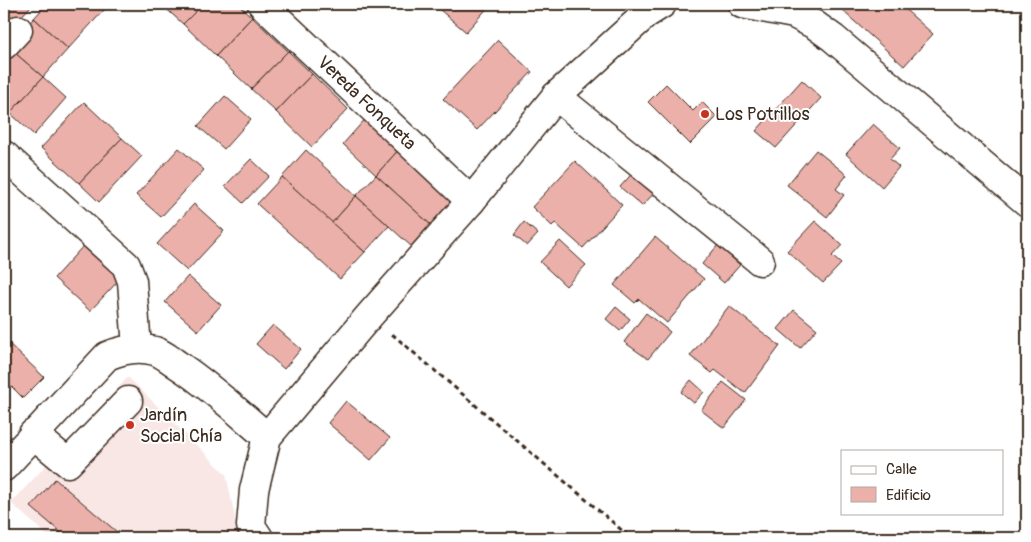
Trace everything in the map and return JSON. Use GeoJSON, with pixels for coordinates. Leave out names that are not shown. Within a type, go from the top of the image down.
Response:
{"type":"FeatureCollection","features":[{"type":"Feature","properties":{"kind":"street","name":"Vereda Fonqueta"},"geometry":{"type":"LineString","coordinates":[[262,4],[471,201]]}},
{"type":"Feature","properties":{"kind":"street"},"geometry":{"type":"LineString","coordinates":[[259,538],[251,526],[254,490],[268,437],[369,316],[471,201],[556,96],[646,14],[662,4]]}},
{"type":"Feature","properties":{"kind":"street"},"geometry":{"type":"LineString","coordinates":[[742,4],[798,9],[1027,202]]}},
{"type":"Feature","properties":{"kind":"street"},"geometry":{"type":"LineString","coordinates":[[556,96],[760,261]]}},
{"type":"Feature","properties":{"kind":"street"},"geometry":{"type":"LineString","coordinates":[[4,155],[126,265],[132,281],[137,348]]}},
{"type":"Feature","properties":{"kind":"street"},"geometry":{"type":"LineString","coordinates":[[4,467],[107,356],[122,350],[137,348],[156,351],[202,381],[268,437]]}},
{"type":"Feature","properties":{"kind":"street"},"geometry":{"type":"LineString","coordinates":[[33,434],[68,463],[128,401]]}},
{"type":"Feature","properties":{"kind":"path"},"geometry":{"type":"LineString","coordinates":[[385,328],[631,538]]}},
{"type":"Feature","properties":{"kind":"shaded area","name":"Jardín Social Chía"},"geometry":{"type":"Polygon","coordinates":[[[128,377],[226,474],[238,532],[244,538],[50,538],[11,503],[128,377]]]}},
{"type":"Feature","properties":{"kind":"building"},"geometry":{"type":"Polygon","coordinates":[[[4,4],[33,4],[15,23],[4,12],[4,4]]]}},
{"type":"Feature","properties":{"kind":"building"},"geometry":{"type":"Polygon","coordinates":[[[47,4],[97,4],[104,10],[68,49],[34,18],[47,4]]]}},
{"type":"Feature","properties":{"kind":"building"},"geometry":{"type":"Polygon","coordinates":[[[97,4],[110,4],[104,10],[97,4]]]}},
{"type":"Feature","properties":{"kind":"building"},"geometry":{"type":"Polygon","coordinates":[[[161,4],[203,4],[183,24],[161,4]]]}},
{"type":"Feature","properties":{"kind":"building"},"geometry":{"type":"Polygon","coordinates":[[[203,4],[238,4],[252,17],[216,56],[183,24],[203,4]]]}},
{"type":"Feature","properties":{"kind":"building"},"geometry":{"type":"Polygon","coordinates":[[[433,4],[491,4],[466,32],[433,4]]]}},
{"type":"Feature","properties":{"kind":"building"},"geometry":{"type":"Polygon","coordinates":[[[851,4],[899,4],[933,34],[904,66],[844,12],[851,4]]]}},
{"type":"Feature","properties":{"kind":"building"},"geometry":{"type":"Polygon","coordinates":[[[4,12],[15,23],[4,35],[4,12]]]}},
{"type":"Feature","properties":{"kind":"building"},"geometry":{"type":"Polygon","coordinates":[[[252,17],[288,51],[251,89],[216,56],[252,17]]]}},
{"type":"Feature","properties":{"kind":"building"},"geometry":{"type":"Polygon","coordinates":[[[34,18],[68,49],[43,77],[8,47],[34,18]]]}},
{"type":"Feature","properties":{"kind":"building"},"geometry":{"type":"Polygon","coordinates":[[[498,40],[532,72],[477,130],[443,99],[498,40]]]}},
{"type":"Feature","properties":{"kind":"building"},"geometry":{"type":"Polygon","coordinates":[[[8,47],[43,77],[4,120],[4,52],[8,47]]]}},
{"type":"Feature","properties":{"kind":"building"},"geometry":{"type":"Polygon","coordinates":[[[288,51],[312,74],[276,112],[251,89],[288,51]]]}},
{"type":"Feature","properties":{"kind":"building"},"geometry":{"type":"Polygon","coordinates":[[[312,74],[348,109],[312,147],[276,112],[312,74]]]}},
{"type":"Feature","properties":{"kind":"building"},"geometry":{"type":"Polygon","coordinates":[[[43,77],[66,98],[34,135],[10,113],[43,77]]]}},
{"type":"Feature","properties":{"kind":"building"},"geometry":{"type":"Polygon","coordinates":[[[802,80],[821,98],[776,148],[756,131],[802,80]]]}},
{"type":"Feature","properties":{"kind":"building"},"geometry":{"type":"Polygon","coordinates":[[[666,84],[693,111],[702,102],[717,117],[690,144],[648,102],[666,84]]]}},
{"type":"Feature","properties":{"kind":"building"},"geometry":{"type":"Polygon","coordinates":[[[225,96],[251,119],[224,149],[198,126],[225,96]]]}},
{"type":"Feature","properties":{"kind":"building"},"geometry":{"type":"Polygon","coordinates":[[[84,102],[122,138],[79,183],[41,148],[84,102]]]}},
{"type":"Feature","properties":{"kind":"building"},"geometry":{"type":"Polygon","coordinates":[[[368,116],[402,146],[376,175],[343,144],[368,116]]]}},
{"type":"Feature","properties":{"kind":"building"},"geometry":{"type":"Polygon","coordinates":[[[873,124],[900,148],[890,159],[899,167],[882,187],[846,154],[873,124]]]}},
{"type":"Feature","properties":{"kind":"building"},"geometry":{"type":"Polygon","coordinates":[[[122,138],[142,156],[99,202],[79,183],[122,138]]]}},
{"type":"Feature","properties":{"kind":"building"},"geometry":{"type":"Polygon","coordinates":[[[402,146],[458,198],[432,226],[376,175],[402,146]]]}},
{"type":"Feature","properties":{"kind":"building"},"geometry":{"type":"Polygon","coordinates":[[[179,148],[204,170],[161,217],[136,195],[179,148]]]}},
{"type":"Feature","properties":{"kind":"building"},"geometry":{"type":"Polygon","coordinates":[[[306,150],[356,196],[332,223],[282,177],[306,150]]]}},
{"type":"Feature","properties":{"kind":"building"},"geometry":{"type":"Polygon","coordinates":[[[816,150],[847,175],[836,189],[844,195],[827,217],[787,185],[816,150]]]}},
{"type":"Feature","properties":{"kind":"building"},"geometry":{"type":"Polygon","coordinates":[[[251,159],[269,176],[243,203],[225,186],[251,159]]]}},
{"type":"Feature","properties":{"kind":"building"},"geometry":{"type":"Polygon","coordinates":[[[575,161],[622,205],[583,248],[555,223],[552,226],[532,207],[575,161]]]}},
{"type":"Feature","properties":{"kind":"building"},"geometry":{"type":"Polygon","coordinates":[[[637,168],[659,188],[642,206],[620,187],[637,168]]]}},
{"type":"Feature","properties":{"kind":"building"},"geometry":{"type":"Polygon","coordinates":[[[376,175],[432,226],[412,247],[356,196],[376,175]]]}},
{"type":"Feature","properties":{"kind":"building"},"geometry":{"type":"Polygon","coordinates":[[[282,177],[365,252],[340,279],[257,204],[282,177]]]}},
{"type":"Feature","properties":{"kind":"building"},"geometry":{"type":"Polygon","coordinates":[[[356,196],[389,226],[365,252],[332,223],[356,196]]]}},
{"type":"Feature","properties":{"kind":"building"},"geometry":{"type":"Polygon","coordinates":[[[194,204],[224,231],[187,271],[157,244],[194,204]]]}},
{"type":"Feature","properties":{"kind":"building"},"geometry":{"type":"Polygon","coordinates":[[[815,221],[842,245],[832,256],[841,264],[823,283],[787,251],[815,221]]]}},
{"type":"Feature","properties":{"kind":"building"},"geometry":{"type":"Polygon","coordinates":[[[524,222],[538,234],[527,246],[514,235],[524,222]]]}},
{"type":"Feature","properties":{"kind":"building"},"geometry":{"type":"Polygon","coordinates":[[[655,237],[704,279],[667,323],[639,299],[635,303],[614,285],[655,237]]]}},
{"type":"Feature","properties":{"kind":"building"},"geometry":{"type":"Polygon","coordinates":[[[560,241],[586,265],[566,286],[540,262],[560,241]]]}},
{"type":"Feature","properties":{"kind":"building"},"geometry":{"type":"Polygon","coordinates":[[[84,245],[121,278],[90,311],[54,278],[84,245]]]}},
{"type":"Feature","properties":{"kind":"building"},"geometry":{"type":"Polygon","coordinates":[[[718,245],[740,265],[724,283],[702,264],[718,245]]]}},
{"type":"Feature","properties":{"kind":"building"},"geometry":{"type":"Polygon","coordinates":[[[188,276],[221,305],[198,331],[165,302],[188,276]]]}},
{"type":"Feature","properties":{"kind":"building"},"geometry":{"type":"Polygon","coordinates":[[[729,306],[780,346],[745,393],[715,370],[712,373],[690,356],[729,306]]]}},
{"type":"Feature","properties":{"kind":"building"},"geometry":{"type":"Polygon","coordinates":[[[616,307],[630,319],[620,331],[606,319],[616,307]]]}},
{"type":"Feature","properties":{"kind":"building"},"geometry":{"type":"Polygon","coordinates":[[[794,310],[817,329],[800,348],[778,329],[794,310]]]}},
{"type":"Feature","properties":{"kind":"building"},"geometry":{"type":"Polygon","coordinates":[[[646,313],[670,332],[648,359],[624,342],[646,313]]]}},
{"type":"Feature","properties":{"kind":"building"},"geometry":{"type":"Polygon","coordinates":[[[273,325],[301,349],[284,369],[256,344],[273,325]]]}},
{"type":"Feature","properties":{"kind":"building"},"geometry":{"type":"Polygon","coordinates":[[[4,339],[44,377],[23,398],[4,379],[4,339]]]}},
{"type":"Feature","properties":{"kind":"building"},"geometry":{"type":"Polygon","coordinates":[[[1027,379],[1027,395],[1019,386],[1027,379]]]}},
{"type":"Feature","properties":{"kind":"building"},"geometry":{"type":"Polygon","coordinates":[[[691,380],[704,392],[694,403],[681,392],[691,380]]]}},
{"type":"Feature","properties":{"kind":"building"},"geometry":{"type":"Polygon","coordinates":[[[723,382],[746,400],[724,428],[701,410],[723,382]]]}},
{"type":"Feature","properties":{"kind":"building"},"geometry":{"type":"Polygon","coordinates":[[[346,401],[390,438],[371,460],[328,423],[346,401]]]}},
{"type":"Feature","properties":{"kind":"building"},"geometry":{"type":"Polygon","coordinates":[[[55,479],[124,538],[67,538],[31,507],[55,479]]]}},
{"type":"Feature","properties":{"kind":"building"},"geometry":{"type":"Polygon","coordinates":[[[227,533],[233,538],[223,538],[227,533]]]}},
{"type":"Feature","properties":{"kind":"place","name":"Los Potrillos"},"geometry":{"type":"Point","coordinates":[705,114]}},
{"type":"Feature","properties":{"kind":"place","name":"Jardín Social Chía"},"geometry":{"type":"Point","coordinates":[130,425]}}]}
